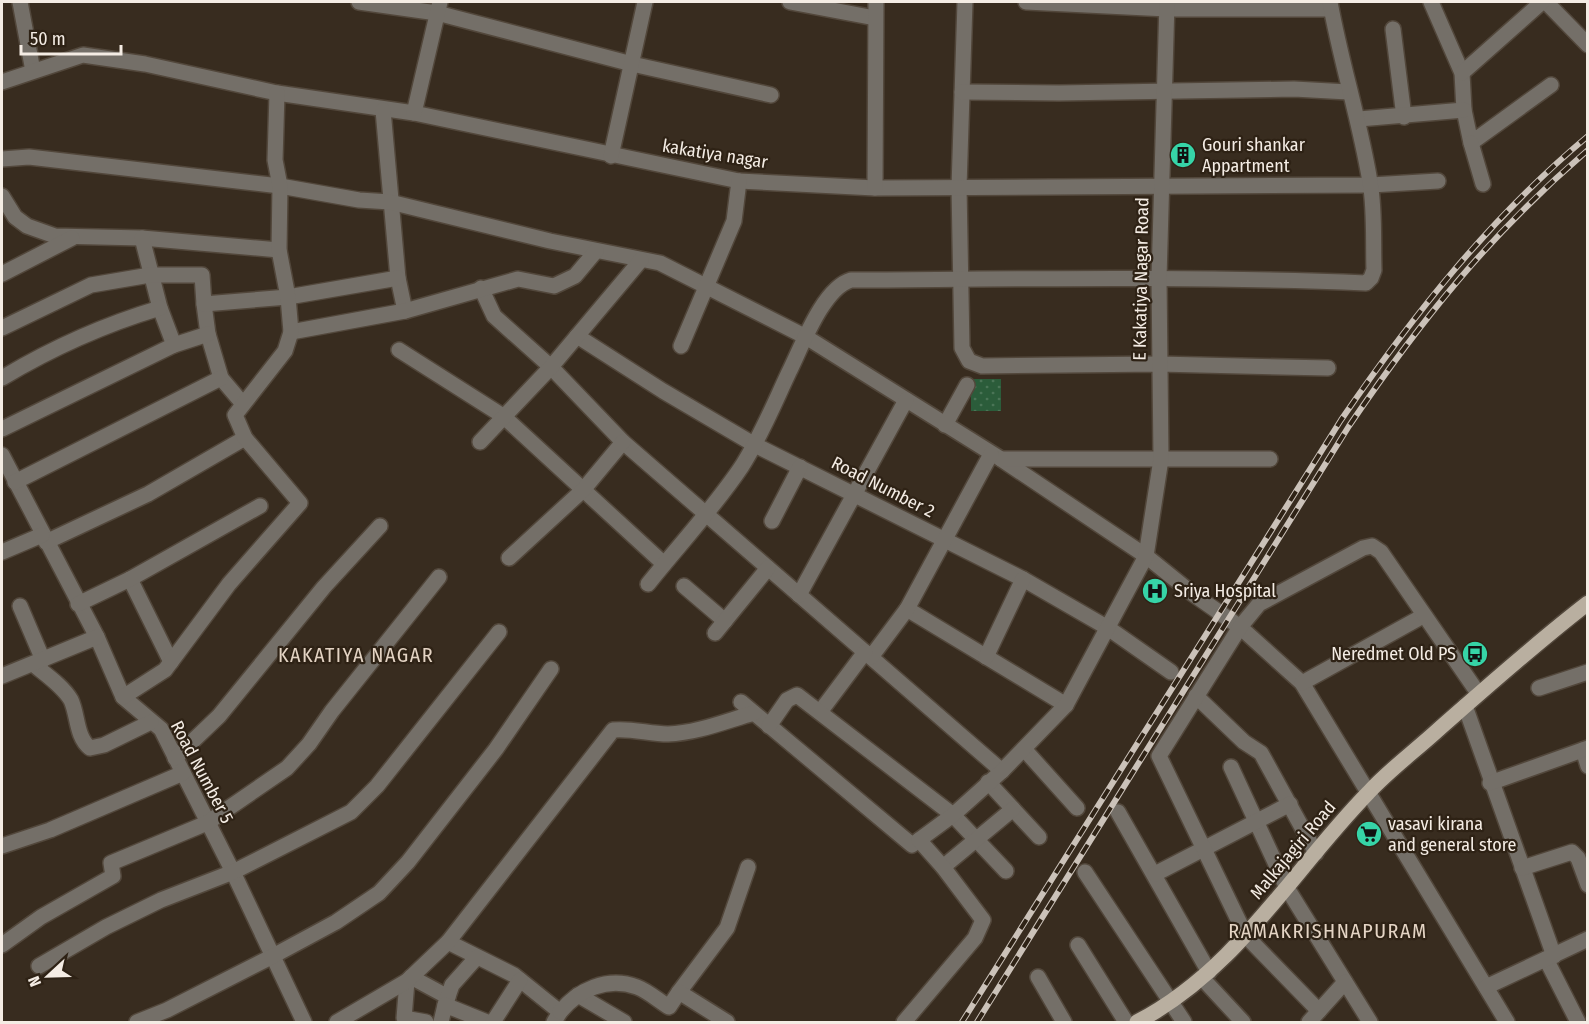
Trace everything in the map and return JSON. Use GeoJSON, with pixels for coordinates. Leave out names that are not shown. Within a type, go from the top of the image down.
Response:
{"type":"FeatureCollection","features":[{"type":"Feature","properties":{"kind":"main road","name":"Malkajagiri Road"},"geometry":{"type":"LineString","coordinates":[[1137,1023],[1170,1005],[1206,976],[1246,936],[1368,793],[1478,693],[1587,603]]}},
{"type":"Feature","properties":{"kind":"street"},"geometry":{"type":"LineString","coordinates":[[20,2],[33,71]]}},
{"type":"Feature","properties":{"kind":"street"},"geometry":{"type":"LineString","coordinates":[[358,2],[439,8],[632,64],[771,95]]}},
{"type":"Feature","properties":{"kind":"street"},"geometry":{"type":"LineString","coordinates":[[611,156],[645,2]]}},
{"type":"Feature","properties":{"kind":"street"},"geometry":{"type":"LineString","coordinates":[[790,2],[875,18]]}},
{"type":"Feature","properties":{"kind":"street"},"geometry":{"type":"LineString","coordinates":[[875,188],[876,2]]}},
{"type":"Feature","properties":{"kind":"street"},"geometry":{"type":"LineString","coordinates":[[964,2],[959,188],[962,348],[969,361],[982,366],[1159,364],[1328,368]]}},
{"type":"Feature","properties":{"kind":"street"},"geometry":{"type":"LineString","coordinates":[[648,584],[706,516],[754,445],[806,337],[831,292],[841,283],[851,280],[1063,276],[1241,277],[1366,283],[1374,270],[1371,185],[1359,120],[1348,92],[1330,5],[1026,2]]}},
{"type":"Feature","properties":{"kind":"street"},"geometry":{"type":"LineString","coordinates":[[1431,2],[1462,74],[1464,110],[1483,184]]}},
{"type":"Feature","properties":{"kind":"street"},"geometry":{"type":"LineString","coordinates":[[1462,74],[1544,2],[1586,43]]}},
{"type":"Feature","properties":{"kind":"street","name":"E Kakatiya Nagar Road"},"geometry":{"type":"LineString","coordinates":[[919,840],[953,815],[1002,771],[1066,705],[1146,556],[1161,459],[1159,278],[1167,5]]}},
{"type":"Feature","properties":{"kind":"street"},"geometry":{"type":"LineString","coordinates":[[414,113],[439,8]]}},
{"type":"Feature","properties":{"kind":"street"},"geometry":{"type":"LineString","coordinates":[[1393,29],[1404,117]]}},
{"type":"Feature","properties":{"kind":"street","name":"kakatiya nagar"},"geometry":{"type":"LineString","coordinates":[[2,82],[83,55],[145,64],[277,93],[414,113],[739,181],[875,188],[1371,185],[1438,181]]}},
{"type":"Feature","properties":{"kind":"street"},"geometry":{"type":"LineString","coordinates":[[1471,142],[1551,86]]}},
{"type":"Feature","properties":{"kind":"street"},"geometry":{"type":"LineString","coordinates":[[962,92],[1164,92],[1294,89],[1348,92]]}},
{"type":"Feature","properties":{"kind":"street"},"geometry":{"type":"LineString","coordinates":[[123,697],[165,670],[229,584],[300,502],[245,438],[235,415],[285,351],[291,332],[288,297],[279,250],[280,186],[275,160],[277,93]]}},
{"type":"Feature","properties":{"kind":"street"},"geometry":{"type":"LineString","coordinates":[[383,110],[398,278],[405,310]]}},
{"type":"Feature","properties":{"kind":"street"},"geometry":{"type":"LineString","coordinates":[[1359,120],[1464,110]]}},
{"type":"Feature","properties":{"kind":"street"},"geometry":{"type":"LineString","coordinates":[[2,159],[29,157],[280,186],[358,200],[390,202],[596,251],[660,263],[806,337],[996,457],[1146,556],[1192,594],[1240,627],[1302,683],[1507,1023]]}},
{"type":"Feature","properties":{"kind":"street"},"geometry":{"type":"LineString","coordinates":[[681,346],[734,221],[739,181]]}},
{"type":"Feature","properties":{"kind":"street"},"geometry":{"type":"LineString","coordinates":[[2,196],[8,220],[55,236],[142,238],[279,250]]}},
{"type":"Feature","properties":{"kind":"street"},"geometry":{"type":"LineString","coordinates":[[2,274],[74,237]]}},
{"type":"Feature","properties":{"kind":"street"},"geometry":{"type":"LineString","coordinates":[[142,238],[150,275],[174,345]]}},
{"type":"Feature","properties":{"kind":"street"},"geometry":{"type":"LineString","coordinates":[[291,332],[405,310],[518,279],[554,286],[575,276],[596,251]]}},
{"type":"Feature","properties":{"kind":"street"},"geometry":{"type":"LineString","coordinates":[[480,442],[502,416],[551,368],[641,260]]}},
{"type":"Feature","properties":{"kind":"street"},"geometry":{"type":"LineString","coordinates":[[2,328],[91,285],[150,275],[202,275],[208,334],[221,378],[243,404]]}},
{"type":"Feature","properties":{"kind":"street"},"geometry":{"type":"LineString","coordinates":[[204,304],[288,297],[398,278]]}},
{"type":"Feature","properties":{"kind":"street"},"geometry":{"type":"LineString","coordinates":[[481,288],[494,316],[551,368],[623,442],[1002,771]]}},
{"type":"Feature","properties":{"kind":"street"},"geometry":{"type":"LineString","coordinates":[[2,378],[39,356],[108,323],[160,308]]}},
{"type":"Feature","properties":{"kind":"street"},"geometry":{"type":"LineString","coordinates":[[2,429],[174,345],[208,334]]}},
{"type":"Feature","properties":{"kind":"street","name":"Road Number 2"},"geometry":{"type":"LineString","coordinates":[[578,336],[663,391],[754,445],[1023,579],[1108,628],[1171,672]]}},
{"type":"Feature","properties":{"kind":"street"},"geometry":{"type":"LineString","coordinates":[[399,350],[502,416],[664,564]]}},
{"type":"Feature","properties":{"kind":"street"},"geometry":{"type":"LineString","coordinates":[[15,482],[221,378]]}},
{"type":"Feature","properties":{"kind":"street"},"geometry":{"type":"LineString","coordinates":[[945,425],[968,385]]}},
{"type":"Feature","properties":{"kind":"street"},"geometry":{"type":"LineString","coordinates":[[799,595],[906,400]]}},
{"type":"Feature","properties":{"kind":"street"},"geometry":{"type":"LineString","coordinates":[[2,552],[44,538],[148,494],[245,438]]}},
{"type":"Feature","properties":{"kind":"street"},"geometry":{"type":"LineString","coordinates":[[509,558],[583,490],[623,442]]}},
{"type":"Feature","properties":{"kind":"street","name":"Road Number 5"},"geometry":{"type":"LineString","coordinates":[[2,455],[97,637],[123,697],[161,729],[233,872],[304,1023]]}},
{"type":"Feature","properties":{"kind":"street"},"geometry":{"type":"LineString","coordinates":[[996,457],[1270,459]]}},
{"type":"Feature","properties":{"kind":"street"},"geometry":{"type":"LineString","coordinates":[[820,712],[908,609],[944,539],[996,457]]}},
{"type":"Feature","properties":{"kind":"street"},"geometry":{"type":"LineString","coordinates":[[772,521],[800,467]]}},
{"type":"Feature","properties":{"kind":"street"},"geometry":{"type":"LineString","coordinates":[[78,604],[130,579],[260,506]]}},
{"type":"Feature","properties":{"kind":"street"},"geometry":{"type":"LineString","coordinates":[[175,758],[219,716],[324,587],[380,526]]}},
{"type":"Feature","properties":{"kind":"street"},"geometry":{"type":"LineString","coordinates":[[1345,982],[1314,1017],[1246,936],[1159,756],[1240,627],[1259,604],[1363,548],[1372,546],[1381,552],[1478,693]]}},
{"type":"Feature","properties":{"kind":"street"},"geometry":{"type":"LineString","coordinates":[[715,633],[768,568]]}},
{"type":"Feature","properties":{"kind":"street"},"geometry":{"type":"LineString","coordinates":[[2,945],[42,917],[113,876],[111,863],[207,823],[287,768],[309,744],[332,711],[439,577]]}},
{"type":"Feature","properties":{"kind":"street"},"geometry":{"type":"LineString","coordinates":[[130,579],[171,662]]}},
{"type":"Feature","properties":{"kind":"street"},"geometry":{"type":"LineString","coordinates":[[986,657],[1023,579]]}},
{"type":"Feature","properties":{"kind":"street"},"geometry":{"type":"LineString","coordinates":[[684,586],[725,621]]}},
{"type":"Feature","properties":{"kind":"street"},"geometry":{"type":"LineString","coordinates":[[20,606],[38,662],[67,693],[82,738],[90,748],[104,745],[151,722]]}},
{"type":"Feature","properties":{"kind":"street"},"geometry":{"type":"LineString","coordinates":[[908,609],[1066,705]]}},
{"type":"Feature","properties":{"kind":"street"},"geometry":{"type":"LineString","coordinates":[[1302,683],[1423,616]]}},
{"type":"Feature","properties":{"kind":"street"},"geometry":{"type":"LineString","coordinates":[[39,966],[106,927],[161,900],[233,872],[351,812],[377,786],[499,632]]}},
{"type":"Feature","properties":{"kind":"street"},"geometry":{"type":"LineString","coordinates":[[2,676],[97,637]]}},
{"type":"Feature","properties":{"kind":"street"},"geometry":{"type":"LineString","coordinates":[[137,1023],[273,956],[336,922],[379,894],[408,862],[496,749],[551,669]]}},
{"type":"Feature","properties":{"kind":"street"},"geometry":{"type":"LineString","coordinates":[[1539,688],[1587,672]]}},
{"type":"Feature","properties":{"kind":"street"},"geometry":{"type":"LineString","coordinates":[[769,726],[787,700],[797,695],[953,815],[1006,871]]}},
{"type":"Feature","properties":{"kind":"street"},"geometry":{"type":"LineString","coordinates":[[1196,696],[1244,742],[1261,753],[1316,853]]}},
{"type":"Feature","properties":{"kind":"street"},"geometry":{"type":"LineString","coordinates":[[741,702],[912,845],[919,840],[943,867],[983,920],[981,929],[904,1023]]}},
{"type":"Feature","properties":{"kind":"street"},"geometry":{"type":"LineString","coordinates":[[1465,706],[1490,783],[1522,868],[1550,958],[1578,1023]]}},
{"type":"Feature","properties":{"kind":"street"},"geometry":{"type":"LineString","coordinates":[[337,1023],[409,979],[448,942],[613,730],[630,728],[665,734],[687,732],[754,713]]}},
{"type":"Feature","properties":{"kind":"street"},"geometry":{"type":"LineString","coordinates":[[1024,749],[1077,808]]}},
{"type":"Feature","properties":{"kind":"street"},"geometry":{"type":"LineString","coordinates":[[1490,783],[1585,749],[1587,766]]}},
{"type":"Feature","properties":{"kind":"street"},"geometry":{"type":"LineString","coordinates":[[1231,768],[1287,888],[1370,1023]]}},
{"type":"Feature","properties":{"kind":"street"},"geometry":{"type":"LineString","coordinates":[[2,846],[50,830],[183,773]]}},
{"type":"Feature","properties":{"kind":"street"},"geometry":{"type":"LineString","coordinates":[[988,782],[1039,837]]}},
{"type":"Feature","properties":{"kind":"street"},"geometry":{"type":"LineString","coordinates":[[1155,874],[1290,804]]}},
{"type":"Feature","properties":{"kind":"street"},"geometry":{"type":"LineString","coordinates":[[943,867],[978,841],[1013,809]]}},
{"type":"Feature","properties":{"kind":"street"},"geometry":{"type":"LineString","coordinates":[[1118,812],[1155,874],[1206,976],[1243,1023]]}},
{"type":"Feature","properties":{"kind":"street"},"geometry":{"type":"LineString","coordinates":[[1522,868],[1572,852],[1578,858],[1587,885]]}},
{"type":"Feature","properties":{"kind":"street"},"geometry":{"type":"LineString","coordinates":[[448,942],[520,981],[557,1017],[586,988],[611,984],[636,986],[669,1007],[727,928],[748,867]]}},
{"type":"Feature","properties":{"kind":"street"},"geometry":{"type":"LineString","coordinates":[[1085,872],[1170,1005],[1184,1023]]}},
{"type":"Feature","properties":{"kind":"street"},"geometry":{"type":"LineString","coordinates":[[1486,987],[1587,939]]}},
{"type":"Feature","properties":{"kind":"street"},"geometry":{"type":"LineString","coordinates":[[1078,945],[1126,1023]]}},
{"type":"Feature","properties":{"kind":"street"},"geometry":{"type":"LineString","coordinates":[[441,1023],[452,985],[477,957]]}},
{"type":"Feature","properties":{"kind":"street"},"geometry":{"type":"LineString","coordinates":[[1038,977],[1064,1023]]}},
{"type":"Feature","properties":{"kind":"street"},"geometry":{"type":"LineString","coordinates":[[409,979],[487,1023]]}},
{"type":"Feature","properties":{"kind":"street"},"geometry":{"type":"LineString","coordinates":[[409,979],[404,1018],[426,1023]]}},
{"type":"Feature","properties":{"kind":"street"},"geometry":{"type":"LineString","coordinates":[[494,1023],[520,981]]}},
{"type":"Feature","properties":{"kind":"street"},"geometry":{"type":"LineString","coordinates":[[679,992],[726,1023]]}},
{"type":"Feature","properties":{"kind":"street"},"geometry":{"type":"LineString","coordinates":[[578,995],[604,1018],[624,1023]]}},
{"type":"Feature","properties":{"kind":"green space"},"geometry":{"type":"Polygon","coordinates":[[[971,379],[1001,379],[1001,411],[971,411],[971,379]]]}},
{"type":"Feature","properties":{"kind":"railway"},"geometry":{"type":"LineString","coordinates":[[962,1022],[1341,420],[1368,381],[1425,306],[1486,234],[1552,167],[1588,136]]}},
{"type":"Feature","properties":{"kind":"railway"},"geometry":{"type":"LineString","coordinates":[[977,1022],[1349,426],[1376,387],[1430,314],[1488,246],[1588,150]]}},
{"type":"Feature","properties":{"kind":"place","name":"Gouri shankar Appartment"},"geometry":{"type":"Point","coordinates":[1183,155]}},
{"type":"Feature","properties":{"kind":"place","name":"Sriya Hospital"},"geometry":{"type":"Point","coordinates":[1155,591]}},
{"type":"Feature","properties":{"kind":"place","name":"Neredmet Old PS"},"geometry":{"type":"Point","coordinates":[1475,654]}},
{"type":"Feature","properties":{"kind":"place","name":"vasavi kirana and general store"},"geometry":{"type":"Point","coordinates":[1369,834]}},
{"type":"Feature","properties":{"kind":"district","name":"KAKATIYA NAGAR"},"geometry":{"type":"Point","coordinates":[356,655]}},
{"type":"Feature","properties":{"kind":"district","name":"RAMAKRISHNAPURAM"},"geometry":{"type":"Point","coordinates":[1328,931]}}]}
